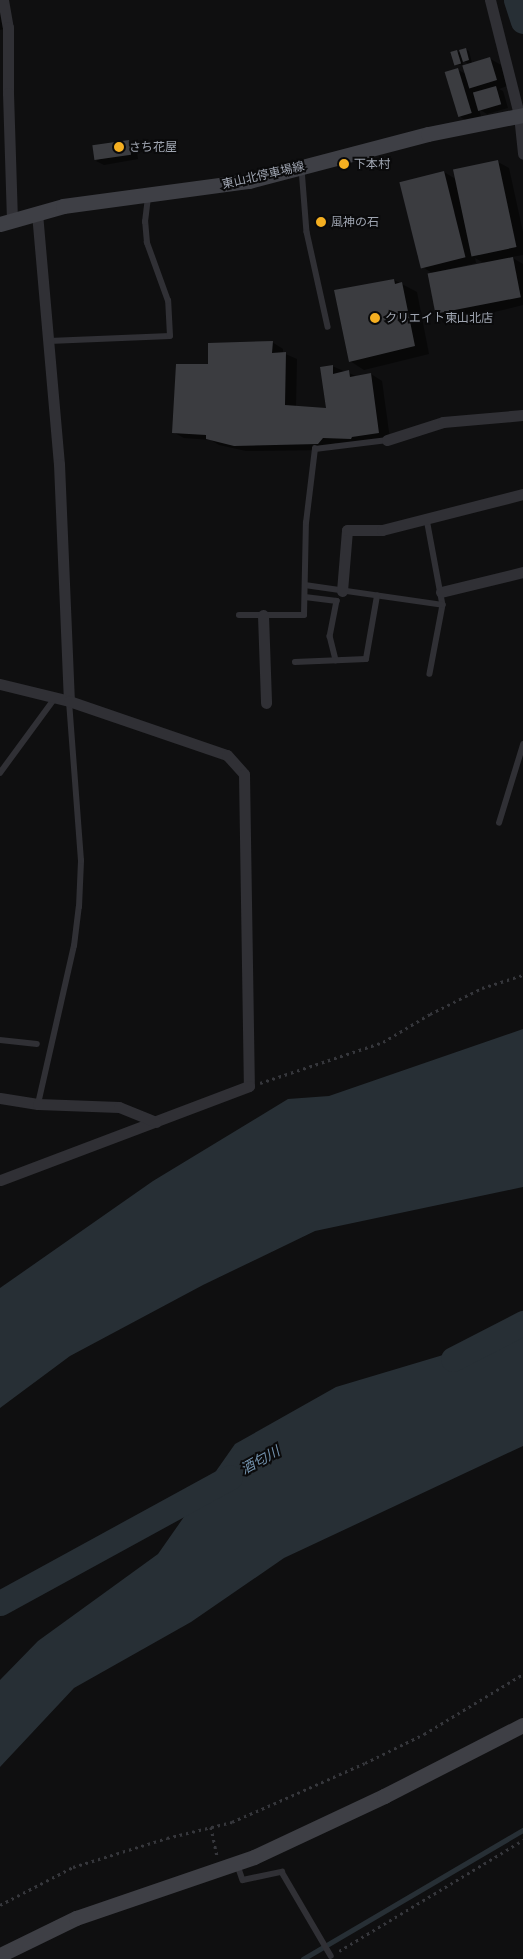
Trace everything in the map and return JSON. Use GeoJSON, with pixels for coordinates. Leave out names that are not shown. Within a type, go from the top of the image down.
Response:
{"type":"FeatureCollection","features":[{"type":"Feature","properties":{"kind":"street"},"geometry":{"type":"LineString","coordinates":[[3,0],[8,27],[4,93],[6,222]]}},
{"type":"Feature","properties":{"kind":"street"},"geometry":{"type":"LineString","coordinates":[[490,0],[521,115],[523,154]]}},
{"type":"Feature","properties":{"kind":"street","name":"東山北停車場線"},"geometry":{"type":"LineString","coordinates":[[6,222],[63,206],[249,181],[428,134],[521,115]]}},
{"type":"Feature","properties":{"kind":"street"},"geometry":{"type":"LineString","coordinates":[[37,214],[59,464],[69,701]]}},
{"type":"Feature","properties":{"kind":"street"},"geometry":{"type":"LineString","coordinates":[[387,440],[443,422],[523,415]]}},
{"type":"Feature","properties":{"kind":"street"},"geometry":{"type":"LineString","coordinates":[[342,591],[347,530],[382,530],[523,494]]}},
{"type":"Feature","properties":{"kind":"street"},"geometry":{"type":"LineString","coordinates":[[441,592],[523,572]]}},
{"type":"Feature","properties":{"kind":"street"},"geometry":{"type":"LineString","coordinates":[[264,615],[266,703]]}},
{"type":"Feature","properties":{"kind":"street"},"geometry":{"type":"LineString","coordinates":[[0,684],[69,701],[227,755],[244,774],[249,1086],[0,1180]]}},
{"type":"Feature","properties":{"kind":"street"},"geometry":{"type":"LineString","coordinates":[[0,1098],[38,1104],[119,1107],[156,1122]]}},
{"type":"Feature","properties":{"kind":"street"},"geometry":{"type":"LineString","coordinates":[[0,1955],[76,1918],[237,1863],[384,1796],[523,1725]]}},
{"type":"Feature","properties":{"kind":"lane"},"geometry":{"type":"LineString","coordinates":[[302,167],[307,232],[328,327]]}},
{"type":"Feature","properties":{"kind":"lane"},"geometry":{"type":"LineString","coordinates":[[49,341],[170,336],[168,301],[147,242],[145,222],[148,196]]}},
{"type":"Feature","properties":{"kind":"lane"},"geometry":{"type":"LineString","coordinates":[[239,615],[304,616],[306,523],[315,449],[387,440]]}},
{"type":"Feature","properties":{"kind":"lane"},"geometry":{"type":"LineString","coordinates":[[427,519],[443,605],[430,674]]}},
{"type":"Feature","properties":{"kind":"lane"},"geometry":{"type":"LineString","coordinates":[[305,584],[443,605]]}},
{"type":"Feature","properties":{"kind":"lane"},"geometry":{"type":"LineString","coordinates":[[305,596],[337,601],[330,636],[336,660]]}},
{"type":"Feature","properties":{"kind":"lane"},"geometry":{"type":"LineString","coordinates":[[295,662],[366,659],[377,596]]}},
{"type":"Feature","properties":{"kind":"lane"},"geometry":{"type":"LineString","coordinates":[[0,773],[55,698]]}},
{"type":"Feature","properties":{"kind":"lane"},"geometry":{"type":"LineString","coordinates":[[38,1104],[74,946],[79,907],[81,861],[69,701]]}},
{"type":"Feature","properties":{"kind":"lane"},"geometry":{"type":"LineString","coordinates":[[499,823],[523,745]]}},
{"type":"Feature","properties":{"kind":"lane"},"geometry":{"type":"LineString","coordinates":[[0,1040],[37,1044]]}},
{"type":"Feature","properties":{"kind":"lane"},"geometry":{"type":"LineString","coordinates":[[237,1863],[242,1880],[282,1872],[320,1934],[331,1956]]}},
{"type":"Feature","properties":{"kind":"path"},"geometry":{"type":"LineString","coordinates":[[249,1086],[383,1042],[430,1014],[482,988],[523,975]]}},
{"type":"Feature","properties":{"kind":"path"},"geometry":{"type":"LineString","coordinates":[[0,1905],[73,1867],[232,1822],[365,1763],[424,1734],[523,1674]]}},
{"type":"Feature","properties":{"kind":"path"},"geometry":{"type":"LineString","coordinates":[[211,1827],[220,1869]]}},
{"type":"Feature","properties":{"kind":"path"},"geometry":{"type":"LineString","coordinates":[[331,1956],[523,1840]]}},
{"type":"Feature","properties":{"kind":"water"},"geometry":{"type":"Polygon","coordinates":[[[523,1029],[523,1187],[315,1231],[203,1285],[70,1356],[0,1408],[0,1288],[153,1181],[288,1099],[329,1096],[523,1029]]]}},
{"type":"Feature","properties":{"kind":"water"},"geometry":{"type":"Polygon","coordinates":[[[523,1331],[523,1446],[284,1558],[191,1622],[74,1688],[0,1767],[0,1680],[38,1641],[158,1554],[235,1444],[336,1387],[523,1331]]]}},
{"type":"Feature","properties":{"kind":"building"},"geometry":{"type":"Polygon","coordinates":[[[466,48],[469,60],[463,62],[459,50],[466,48]]]}},
{"type":"Feature","properties":{"kind":"building"},"geometry":{"type":"Polygon","coordinates":[[[457,50],[461,63],[454,65],[450,52],[457,50]]]}},
{"type":"Feature","properties":{"kind":"building"},"geometry":{"type":"Polygon","coordinates":[[[490,57],[497,80],[469,88],[462,65],[490,57]]]}},
{"type":"Feature","properties":{"kind":"building"},"geometry":{"type":"Polygon","coordinates":[[[458,68],[472,113],[458,117],[445,72],[458,68]]]}},
{"type":"Feature","properties":{"kind":"building"},"geometry":{"type":"Polygon","coordinates":[[[496,86],[501,104],[478,111],[473,93],[496,86]]]}},
{"type":"Feature","properties":{"kind":"building"},"geometry":{"type":"Polygon","coordinates":[[[129,140],[131,155],[94,160],[92,145],[129,140]]]}},
{"type":"Feature","properties":{"kind":"building"},"geometry":{"type":"Polygon","coordinates":[[[498,160],[517,247],[472,257],[453,170],[498,160]]]}},
{"type":"Feature","properties":{"kind":"building"},"geometry":{"type":"Polygon","coordinates":[[[444,171],[466,257],[421,268],[399,182],[444,171]]]}},
{"type":"Feature","properties":{"kind":"building"},"geometry":{"type":"Polygon","coordinates":[[[513,257],[521,297],[435,314],[428,274],[513,257]]]}},
{"type":"Feature","properties":{"kind":"building"},"geometry":{"type":"Polygon","coordinates":[[[394,279],[395,284],[402,282],[415,346],[349,362],[334,290],[394,279]]]}},
{"type":"Feature","properties":{"kind":"building"},"geometry":{"type":"Polygon","coordinates":[[[273,341],[272,353],[286,352],[285,405],[326,408],[320,367],[333,365],[333,374],[349,370],[350,377],[371,373],[379,433],[352,437],[351,439],[323,438],[318,444],[234,446],[206,439],[206,435],[172,433],[176,364],[208,364],[208,343],[273,341]]]}},
{"type":"Feature","properties":{"kind":"waterway"},"geometry":{"type":"LineString","coordinates":[[516,0],[523,21]]}},
{"type":"Feature","properties":{"kind":"waterway","name":"酒匂川"},"geometry":{"type":"LineString","coordinates":[[453,1359],[523,1323]]}},
{"type":"Feature","properties":{"kind":"waterway","name":"酒匂川"},"geometry":{"type":"LineString","coordinates":[[0,1603],[230,1477]]}},
{"type":"Feature","properties":{"kind":"waterway"},"geometry":{"type":"LineString","coordinates":[[303,1959],[523,1830]]}},
{"type":"Feature","properties":{"kind":"place","name":"さち花屋"},"geometry":{"type":"Point","coordinates":[119,147]}},
{"type":"Feature","properties":{"kind":"place","name":"下本村"},"geometry":{"type":"Point","coordinates":[344,164]}},
{"type":"Feature","properties":{"kind":"place","name":"風神の石"},"geometry":{"type":"Point","coordinates":[321,222]}},
{"type":"Feature","properties":{"kind":"place","name":"クリエイト東山北店"},"geometry":{"type":"Point","coordinates":[375,318]}}]}
